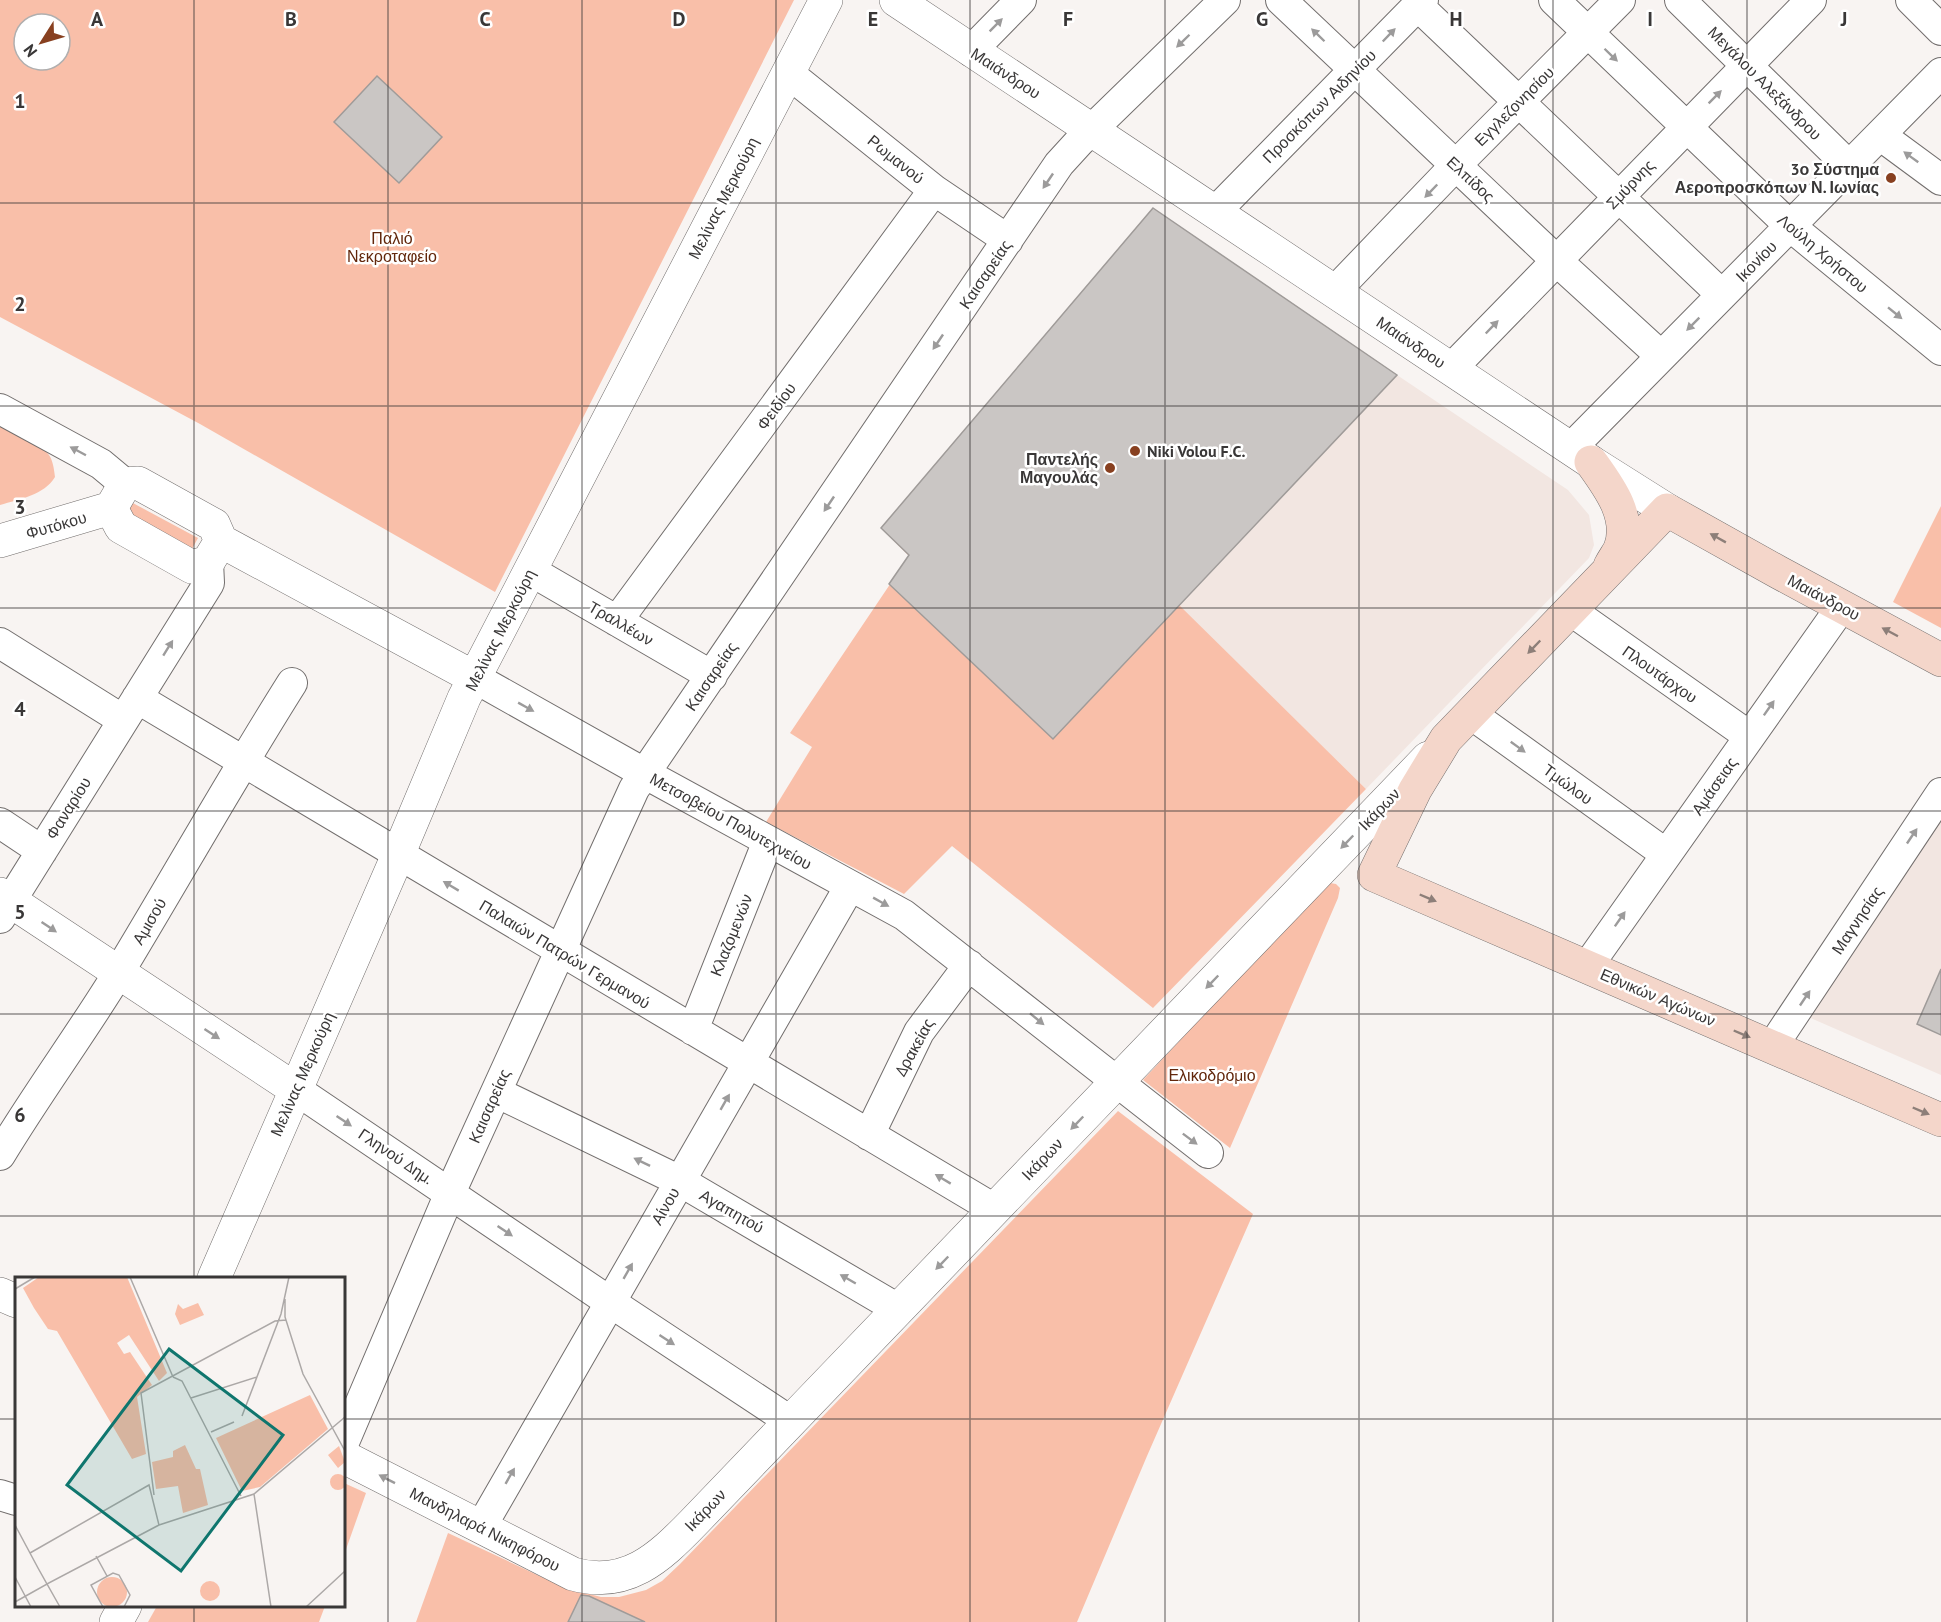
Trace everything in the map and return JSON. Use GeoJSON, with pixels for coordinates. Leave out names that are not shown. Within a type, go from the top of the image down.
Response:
{"type":"FeatureCollection","features":[{"type":"Feature","properties":{"kind":"main road"},"geometry":{"type":"LineString","coordinates":[[1581,455],[1605,482],[1618,505],[1623,526],[1619,550],[1604,575]]}},
{"type":"Feature","properties":{"kind":"main road","name":"Ικάρων"},"geometry":{"type":"LineString","coordinates":[[1374,875],[1415,790],[1446,739],[1667,510]]}},
{"type":"Feature","properties":{"kind":"main road","name":"Μαιάνδρου"},"geometry":{"type":"LineString","coordinates":[[1667,510],[1941,660]]}},
{"type":"Feature","properties":{"kind":"main road","name":"Εθνικών Αγώνων"},"geometry":{"type":"LineString","coordinates":[[1374,875],[1941,1120]]}},
{"type":"Feature","properties":{"kind":"street","name":"Μελίνας Μερκούρη"},"geometry":{"type":"LineString","coordinates":[[214,1277],[465,698],[826,0]]}},
{"type":"Feature","properties":{"kind":"street","name":"Μαιάνδρου"},"geometry":{"type":"LineString","coordinates":[[896,0],[1667,510]]}},
{"type":"Feature","properties":{"kind":"street"},"geometry":{"type":"LineString","coordinates":[[971,51],[1022,0]]}},
{"type":"Feature","properties":{"kind":"street","name":"Καισαρείας"},"geometry":{"type":"LineString","coordinates":[[345,1440],[450,1193],[627,802],[644,773],[1059,164],[1225,0]]}},
{"type":"Feature","properties":{"kind":"street","name":"Ελπίδος"},"geometry":{"type":"LineString","coordinates":[[1281,0],[1661,356]]}},
{"type":"Feature","properties":{"kind":"street","name":"Λούλη Χρήστου"},"geometry":{"type":"LineString","coordinates":[[1554,0],[1790,226],[1941,350]]}},
{"type":"Feature","properties":{"kind":"street","name":"Εγγλεζονησίου"},"geometry":{"type":"LineString","coordinates":[[1335,291],[1518,101],[1620,0]]}},
{"type":"Feature","properties":{"kind":"street","name":"Μεγάλου Αλεξάνδρου"},"geometry":{"type":"LineString","coordinates":[[1680,0],[1849,166]]}},
{"type":"Feature","properties":{"kind":"street","name":"Σμύρνης"},"geometry":{"type":"LineString","coordinates":[[1451,369],[1811,0]]}},
{"type":"Feature","properties":{"kind":"street"},"geometry":{"type":"LineString","coordinates":[[1911,0],[1941,30]]}},
{"type":"Feature","properties":{"kind":"street"},"geometry":{"type":"LineString","coordinates":[[1420,3],[1518,101],[1722,295]]}},
{"type":"Feature","properties":{"kind":"street","name":"Προσκόπων Αιδηνίου"},"geometry":{"type":"LineString","coordinates":[[1215,212],[1420,3]]}},
{"type":"Feature","properties":{"kind":"street","name":"Ρωμανού"},"geometry":{"type":"LineString","coordinates":[[788,73],[934,190],[1008,240]]}},
{"type":"Feature","properties":{"kind":"street","name":"Ικονίου"},"geometry":{"type":"LineString","coordinates":[[1581,455],[1661,356],[1941,73]]}},
{"type":"Feature","properties":{"kind":"street"},"geometry":{"type":"LineString","coordinates":[[1880,135],[1941,180]]}},
{"type":"Feature","properties":{"kind":"street","name":"Φειδίου"},"geometry":{"type":"LineString","coordinates":[[617,621],[934,190]]}},
{"type":"Feature","properties":{"kind":"street"},"geometry":{"type":"LineString","coordinates":[[0,409],[101,464],[118,496],[121,527],[192,567],[214,551],[214,525],[138,483],[118,496]]}},
{"type":"Feature","properties":{"kind":"street","name":"Φυτόκου"},"geometry":{"type":"LineString","coordinates":[[0,541],[118,496]]}},
{"type":"Feature","properties":{"kind":"street","name":"Μετσοβείου Πολυτεχνείου"},"geometry":{"type":"LineString","coordinates":[[214,551],[475,678],[904,915],[1208,1152]]}},
{"type":"Feature","properties":{"kind":"street","name":"Φαναρίου"},"geometry":{"type":"LineString","coordinates":[[4,905],[42,851],[209,583],[214,551]]}},
{"type":"Feature","properties":{"kind":"street","name":"Τραλλέων"},"geometry":{"type":"LineString","coordinates":[[531,571],[712,676]]}},
{"type":"Feature","properties":{"kind":"street","name":"Αμάσειας"},"geometry":{"type":"LineString","coordinates":[[1587,966],[1842,606]]}},
{"type":"Feature","properties":{"kind":"street","name":"Πλουτάρχου"},"geometry":{"type":"LineString","coordinates":[[1570,610],[1749,736]]}},
{"type":"Feature","properties":{"kind":"street","name":"Παλαιών Πατρών Γερμανού"},"geometry":{"type":"LineString","coordinates":[[0,643],[130,709],[243,760],[398,855],[994,1209]]}},
{"type":"Feature","properties":{"kind":"street","name":"Αμισού"},"geometry":{"type":"LineString","coordinates":[[0,1155],[27,1109],[118,973],[243,760],[292,684]]}},
{"type":"Feature","properties":{"kind":"street","name":"Τμώλου"},"geometry":{"type":"LineString","coordinates":[[1471,714],[1666,854]]}},
{"type":"Feature","properties":{"kind":"street","name":"Ικάρων"},"geometry":{"type":"LineString","coordinates":[[631,1571],[665,1551],[1446,739]]}},
{"type":"Feature","properties":{"kind":"street","name":"Μαγνησίας"},"geometry":{"type":"LineString","coordinates":[[1772,1047],[1941,793]]}},
{"type":"Feature","properties":{"kind":"street"},"geometry":{"type":"LineString","coordinates":[[0,824],[42,851]]}},
{"type":"Feature","properties":{"kind":"street","name":"Κλαζομενών"},"geometry":{"type":"LineString","coordinates":[[693,1030],[768,841]]}},
{"type":"Feature","properties":{"kind":"street","name":"Αίνου"},"geometry":{"type":"LineString","coordinates":[[480,1527],[850,886]]}},
{"type":"Feature","properties":{"kind":"street","name":"Γληνού Δημ."},"geometry":{"type":"LineString","coordinates":[[4,905],[118,973],[295,1089],[790,1421]]}},
{"type":"Feature","properties":{"kind":"street","name":"Δρακείας"},"geometry":{"type":"LineString","coordinates":[[869,1135],[919,1032],[969,965]]}},
{"type":"Feature","properties":{"kind":"street","name":"Αγαπητού"},"geometry":{"type":"LineString","coordinates":[[496,1092],[680,1181],[898,1309]]}},
{"type":"Feature","properties":{"kind":"street"},"geometry":{"type":"LineString","coordinates":[[0,1294],[15,1301]]}},
{"type":"Feature","properties":{"kind":"street","name":"Μανδηλαρά Νικηφόρου"},"geometry":{"type":"LineString","coordinates":[[345,1458],[573,1574],[596,1578],[631,1571]]}},
{"type":"Feature","properties":{"kind":"street"},"geometry":{"type":"LineString","coordinates":[[0,1496],[15,1500]]}},
{"type":"Feature","properties":{"kind":"street"},"geometry":{"type":"LineString","coordinates":[[116,1622],[124,1607]]}},
{"type":"Feature","properties":{"kind":"shaded area"},"geometry":{"type":"Polygon","coordinates":[[[1397,375],[1568,490],[1589,515],[1594,545],[1589,558],[1366,789],[1179,606],[1397,375]]]}},
{"type":"Feature","properties":{"kind":"shaded area"},"geometry":{"type":"Polygon","coordinates":[[[1941,813],[1941,1075],[1806,1016],[1941,813]]]}},
{"type":"Feature","properties":{"kind":"green space","name":"Παλιό Νεκροταφείο"},"geometry":{"type":"Polygon","coordinates":[[[0,0],[794,0],[495,592],[200,424],[0,317],[0,0]]]}},
{"type":"Feature","properties":{"kind":"green space"},"geometry":{"type":"Polygon","coordinates":[[[1153,208],[1397,375],[1179,605],[1366,789],[1153,1008],[952,846],[904,894],[766,822],[812,747],[790,733],[909,556],[881,528],[1153,208]]]}},
{"type":"Feature","properties":{"kind":"green space"},"geometry":{"type":"Polygon","coordinates":[[[0,425],[45,451],[51,460],[55,477],[38,492],[0,505],[0,425]]]}},
{"type":"Feature","properties":{"kind":"green space"},"geometry":{"type":"Polygon","coordinates":[[[131,502],[198,538],[192,549],[126,512],[131,502]]]}},
{"type":"Feature","properties":{"kind":"green space"},"geometry":{"type":"Polygon","coordinates":[[[1941,506],[1941,628],[1893,602],[1941,506]]]}},
{"type":"Feature","properties":{"kind":"green space","name":"Ελικοδρόμιο"},"geometry":{"type":"Polygon","coordinates":[[[1330,883],[1340,888],[1338,898],[1230,1148],[1143,1080],[1323,887],[1330,883]]]}},
{"type":"Feature","properties":{"kind":"green space"},"geometry":{"type":"Polygon","coordinates":[[[1118,1111],[1253,1214],[1077,1622],[416,1622],[448,1533],[563,1587],[601,1597],[619,1597],[646,1590],[662,1581],[1118,1111]]]}},
{"type":"Feature","properties":{"kind":"green space"},"geometry":{"type":"Polygon","coordinates":[[[345,1483],[366,1493],[345,1552],[345,1483]]]}},
{"type":"Feature","properties":{"kind":"green space"},"geometry":{"type":"Polygon","coordinates":[[[156,1607],[325,1607],[319,1622],[148,1622],[156,1607]]]}},
{"type":"Feature","properties":{"kind":"building"},"geometry":{"type":"Polygon","coordinates":[[[377,76],[442,137],[399,183],[334,122],[377,76]]]}},
{"type":"Feature","properties":{"kind":"building","name":"Παντελής Μαγουλάς"},"geometry":{"type":"Polygon","coordinates":[[[1153,208],[1397,375],[1053,739],[889,584],[909,555],[881,528],[1153,208]]]}},
{"type":"Feature","properties":{"kind":"building"},"geometry":{"type":"Polygon","coordinates":[[[1941,969],[1941,1035],[1917,1024],[1941,969]]]}},
{"type":"Feature","properties":{"kind":"building"},"geometry":{"type":"Polygon","coordinates":[[[581,1595],[589,1596],[645,1622],[568,1622],[581,1595]]]}},
{"type":"Feature","properties":{"kind":"place","name":"3ο Σύστημα Αεροπροσκόπων Ν. Ιωνίας"},"geometry":{"type":"Point","coordinates":[1891,178]}},
{"type":"Feature","properties":{"kind":"place","name":"Niki Volou F.C."},"geometry":{"type":"Point","coordinates":[1135,451]}},
{"type":"Feature","properties":{"kind":"place","name":"Παντελής Μαγουλάς"},"geometry":{"type":"Point","coordinates":[1110,468]}}]}
